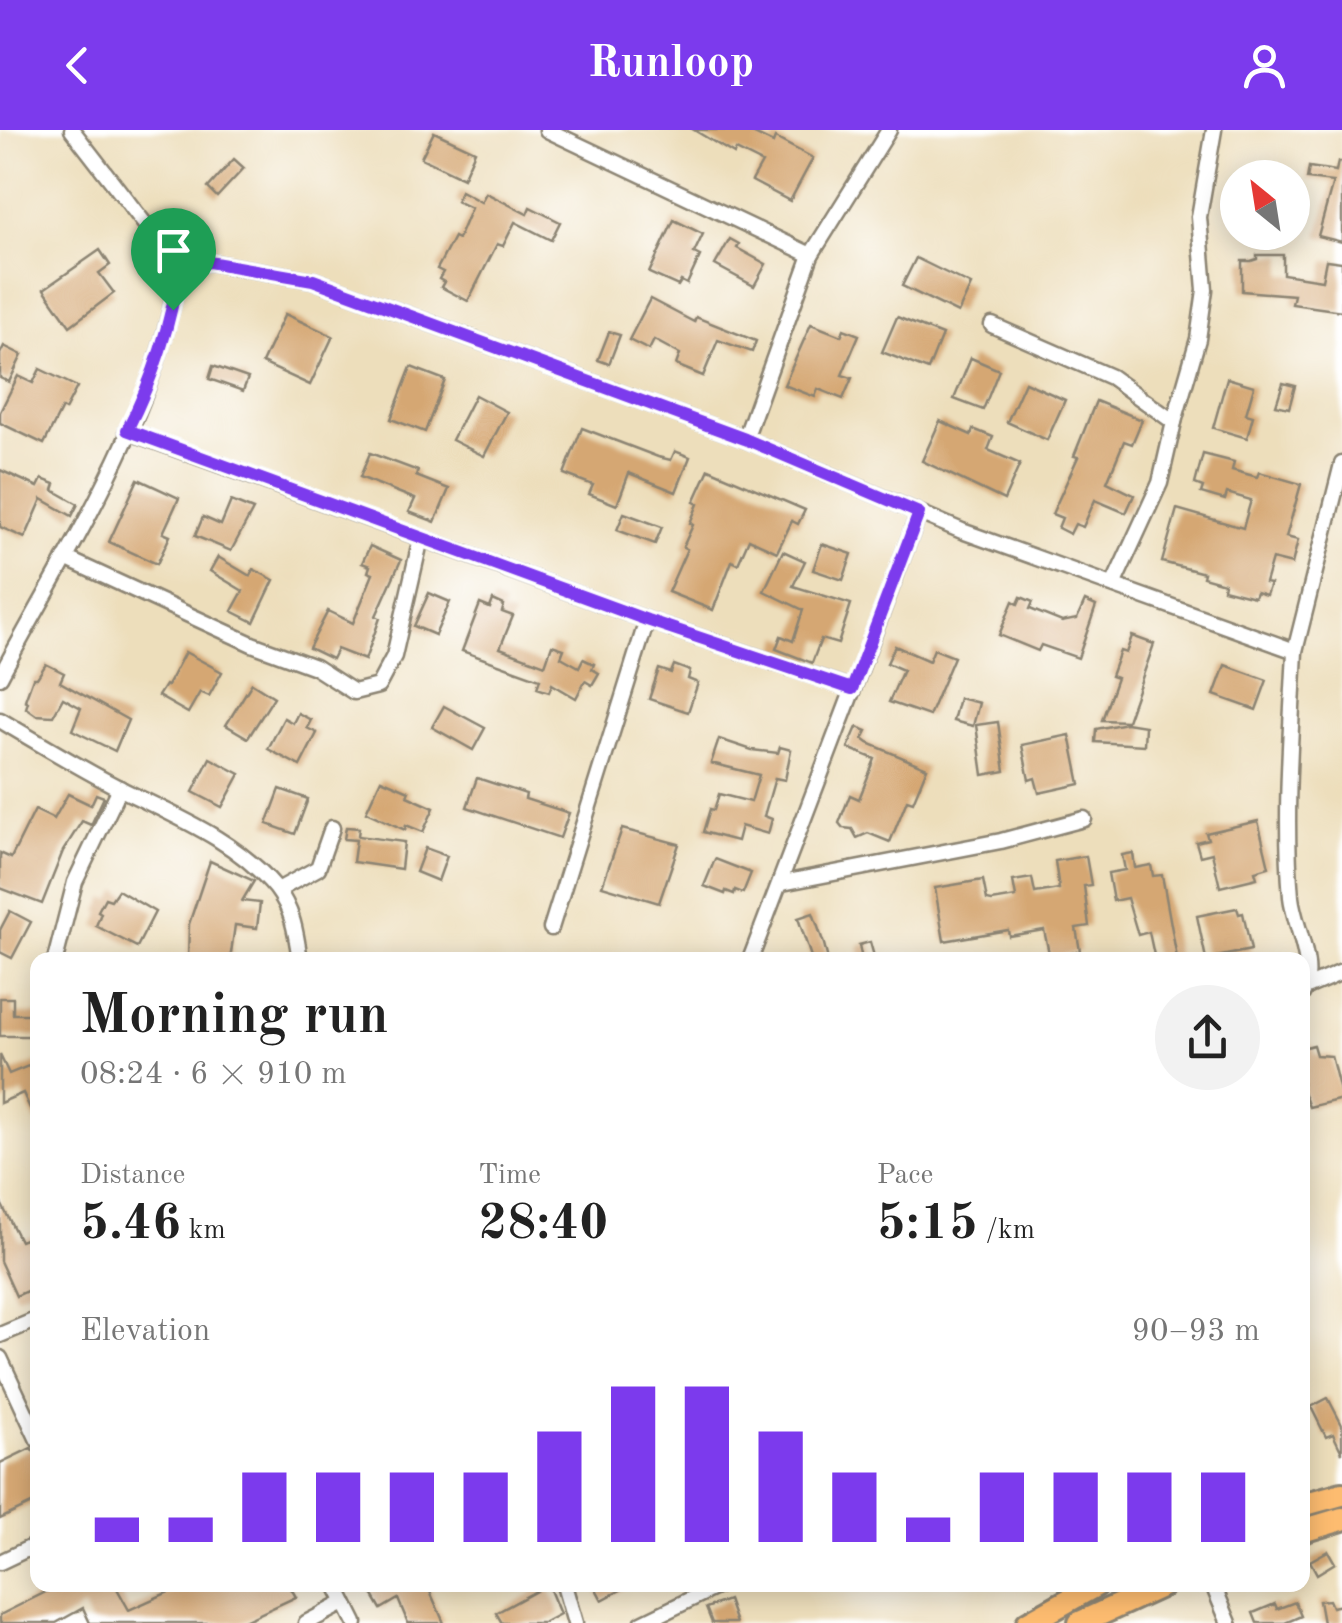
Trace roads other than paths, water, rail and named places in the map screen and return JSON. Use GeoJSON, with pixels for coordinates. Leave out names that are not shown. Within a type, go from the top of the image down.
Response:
{"type":"FeatureCollection","features":[{"type":"Feature","properties":{"kind":"main road"},"geometry":{"type":"LineString","coordinates":[[1310,1515],[1342,1494]]}},
{"type":"Feature","properties":{"kind":"main road"},"geometry":{"type":"LineString","coordinates":[[1310,1519],[1342,1519]]}},
{"type":"Feature","properties":{"kind":"main road"},"geometry":{"type":"LineString","coordinates":[[1028,1623],[1083,1592]]}},
{"type":"Feature","properties":{"kind":"main road"},"geometry":{"type":"LineString","coordinates":[[1080,1623],[1147,1592]]}},
{"type":"Feature","properties":{"kind":"street"},"geometry":{"type":"LineString","coordinates":[[0,678],[146,392],[173,310],[179,268],[72,130]]}},
{"type":"Feature","properties":{"kind":"street"},"geometry":{"type":"LineString","coordinates":[[546,130],[811,254]]}},
{"type":"Feature","properties":{"kind":"street"},"geometry":{"type":"LineString","coordinates":[[745,439],[811,254],[889,130]]}},
{"type":"Feature","properties":{"kind":"street"},"geometry":{"type":"LineString","coordinates":[[1114,583],[1160,483],[1198,339],[1205,290],[1199,217],[1214,130]]}},
{"type":"Feature","properties":{"kind":"street"},"geometry":{"type":"LineString","coordinates":[[179,268],[209,262],[313,280],[745,439],[919,513],[1295,651]]}},
{"type":"Feature","properties":{"kind":"street"},"geometry":{"type":"LineString","coordinates":[[992,324],[1111,377],[1174,422]]}},
{"type":"Feature","properties":{"kind":"street"},"geometry":{"type":"LineString","coordinates":[[127,430],[647,620],[852,689]]}},
{"type":"Feature","properties":{"kind":"street"},"geometry":{"type":"LineString","coordinates":[[1303,952],[1292,900],[1288,778],[1295,651],[1342,464]]}},
{"type":"Feature","properties":{"kind":"street"},"geometry":{"type":"LineString","coordinates":[[753,952],[919,513]]}},
{"type":"Feature","properties":{"kind":"street"},"geometry":{"type":"LineString","coordinates":[[64,558],[252,644],[315,667],[354,692],[378,686],[394,656],[421,538]]}},
{"type":"Feature","properties":{"kind":"street"},"geometry":{"type":"LineString","coordinates":[[551,928],[647,620]]}},
{"type":"Feature","properties":{"kind":"street"},"geometry":{"type":"LineString","coordinates":[[0,720],[248,858],[278,890],[294,918],[299,952]]}},
{"type":"Feature","properties":{"kind":"street"},"geometry":{"type":"LineString","coordinates":[[57,952],[75,882],[120,788]]}},
{"type":"Feature","properties":{"kind":"street"},"geometry":{"type":"LineString","coordinates":[[782,882],[1000,841],[1084,819]]}},
{"type":"Feature","properties":{"kind":"street"},"geometry":{"type":"LineString","coordinates":[[278,890],[318,868],[332,828]]}},
{"type":"Feature","properties":{"kind":"street"},"geometry":{"type":"LineString","coordinates":[[1310,988],[1342,972]]}},
{"type":"Feature","properties":{"kind":"street"},"geometry":{"type":"LineString","coordinates":[[0,1335],[30,1322]]}},
{"type":"Feature","properties":{"kind":"street"},"geometry":{"type":"LineString","coordinates":[[0,1358],[30,1423]]}},
{"type":"Feature","properties":{"kind":"street"},"geometry":{"type":"LineString","coordinates":[[0,1562],[30,1548]]}},
{"type":"Feature","properties":{"kind":"street"},"geometry":{"type":"LineString","coordinates":[[339,1592],[355,1623]]}},
{"type":"Feature","properties":{"kind":"street"},"geometry":{"type":"LineString","coordinates":[[566,1592],[574,1623]]}},
{"type":"Feature","properties":{"kind":"street"},"geometry":{"type":"LineString","coordinates":[[642,1623],[706,1592]]}},
{"type":"Feature","properties":{"kind":"street"},"geometry":{"type":"LineString","coordinates":[[1216,1592],[1229,1623]]}},
{"type":"Feature","properties":{"kind":"street"},"geometry":{"type":"LineString","coordinates":[[306,1623],[344,1603]]}}]}
